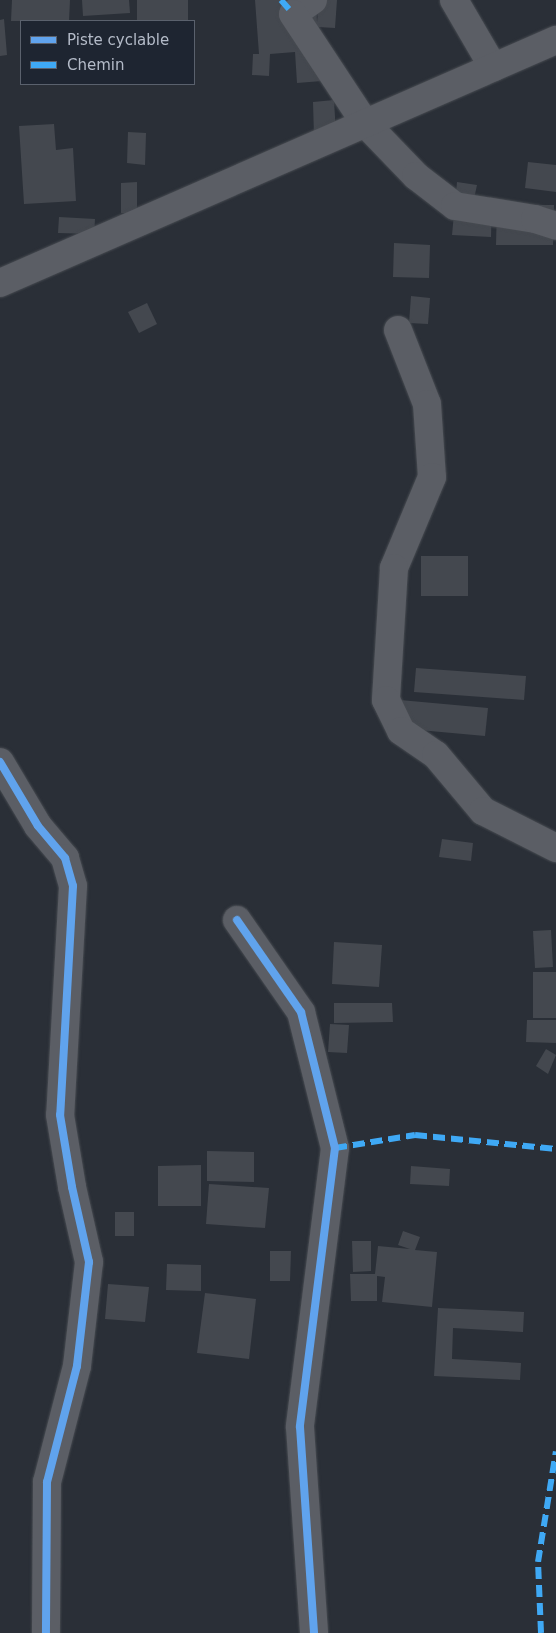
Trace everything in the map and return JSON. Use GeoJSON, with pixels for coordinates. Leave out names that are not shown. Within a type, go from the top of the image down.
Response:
{"type":"FeatureCollection","features":[{"type":"Feature","properties":{"kind":"street"},"geometry":{"type":"LineString","coordinates":[[313,0],[293,14],[365,123],[430,189],[455,206],[535,219],[556,226]]}},
{"type":"Feature","properties":{"kind":"street"},"geometry":{"type":"LineString","coordinates":[[454,0],[493,67]]}},
{"type":"Feature","properties":{"kind":"street"},"geometry":{"type":"LineString","coordinates":[[0,283],[556,40]]}},
{"type":"Feature","properties":{"kind":"street"},"geometry":{"type":"LineString","coordinates":[[398,330],[427,404],[432,477],[394,568],[386,700],[401,730],[436,755],[483,811],[556,848]]}},
{"type":"Feature","properties":{"kind":"street"},"geometry":{"type":"LineString","coordinates":[[0,762],[38,826],[65,858],[73,886],[60,1115],[72,1187],[89,1262],[77,1366],[47,1482],[46,1633]]}},
{"type":"Feature","properties":{"kind":"street"},"geometry":{"type":"LineString","coordinates":[[237,920],[301,1012],[335,1148],[300,1427],[314,1633]]}},
{"type":"Feature","properties":{"kind":"building"},"geometry":{"type":"Polygon","coordinates":[[[12,0],[70,0],[69,20],[11,21],[12,0]]]}},
{"type":"Feature","properties":{"kind":"building"},"geometry":{"type":"Polygon","coordinates":[[[82,0],[129,0],[130,13],[83,16],[82,0]]]}},
{"type":"Feature","properties":{"kind":"building"},"geometry":{"type":"Polygon","coordinates":[[[137,0],[188,0],[188,20],[137,20],[137,0]]]}},
{"type":"Feature","properties":{"kind":"building"},"geometry":{"type":"Polygon","coordinates":[[[255,0],[316,0],[317,22],[319,0],[337,0],[335,28],[318,27],[322,81],[297,83],[295,52],[270,54],[269,76],[252,75],[253,54],[259,54],[255,0]]]}},
{"type":"Feature","properties":{"kind":"building"},"geometry":{"type":"Polygon","coordinates":[[[4,19],[7,55],[0,56],[0,20],[4,19]]]}},
{"type":"Feature","properties":{"kind":"building"},"geometry":{"type":"Polygon","coordinates":[[[334,100],[336,135],[314,136],[313,102],[334,100]]]}},
{"type":"Feature","properties":{"kind":"building"},"geometry":{"type":"Polygon","coordinates":[[[54,124],[56,150],[73,148],[76,201],[24,204],[19,126],[54,124]]]}},
{"type":"Feature","properties":{"kind":"building"},"geometry":{"type":"Polygon","coordinates":[[[128,132],[146,133],[145,165],[127,163],[128,132]]]}},
{"type":"Feature","properties":{"kind":"building"},"geometry":{"type":"Polygon","coordinates":[[[528,162],[556,165],[556,192],[525,188],[528,162]]]}},
{"type":"Feature","properties":{"kind":"building"},"geometry":{"type":"Polygon","coordinates":[[[137,182],[137,213],[121,213],[121,183],[137,182]]]}},
{"type":"Feature","properties":{"kind":"building"},"geometry":{"type":"Polygon","coordinates":[[[457,182],[477,185],[474,199],[492,200],[491,237],[452,235],[457,182]]]}},
{"type":"Feature","properties":{"kind":"building"},"geometry":{"type":"Polygon","coordinates":[[[497,205],[554,205],[553,245],[496,245],[497,205]]]}},
{"type":"Feature","properties":{"kind":"building"},"geometry":{"type":"Polygon","coordinates":[[[59,217],[95,219],[94,234],[58,233],[59,217]]]}},
{"type":"Feature","properties":{"kind":"building"},"geometry":{"type":"Polygon","coordinates":[[[394,243],[430,245],[429,278],[393,277],[394,243]]]}},
{"type":"Feature","properties":{"kind":"building"},"geometry":{"type":"Polygon","coordinates":[[[411,296],[430,298],[428,324],[409,323],[411,296]]]}},
{"type":"Feature","properties":{"kind":"building"},"geometry":{"type":"Polygon","coordinates":[[[147,303],[157,324],[139,333],[128,312],[147,303]]]}},
{"type":"Feature","properties":{"kind":"building"},"geometry":{"type":"Polygon","coordinates":[[[421,556],[468,556],[468,596],[421,596],[421,556]]]}},
{"type":"Feature","properties":{"kind":"building"},"geometry":{"type":"Polygon","coordinates":[[[416,668],[526,676],[524,700],[414,692],[416,668]]]}},
{"type":"Feature","properties":{"kind":"building"},"geometry":{"type":"Polygon","coordinates":[[[400,700],[488,708],[485,736],[397,728],[400,700]]]}},
{"type":"Feature","properties":{"kind":"building"},"geometry":{"type":"Polygon","coordinates":[[[442,839],[473,843],[471,861],[439,857],[442,839]]]}},
{"type":"Feature","properties":{"kind":"building"},"geometry":{"type":"Polygon","coordinates":[[[551,930],[553,967],[535,968],[533,931],[551,930]]]}},
{"type":"Feature","properties":{"kind":"building"},"geometry":{"type":"Polygon","coordinates":[[[334,942],[382,945],[379,987],[332,984],[334,942]]]}},
{"type":"Feature","properties":{"kind":"building"},"geometry":{"type":"Polygon","coordinates":[[[533,972],[556,972],[556,1018],[533,1018],[533,972]]]}},
{"type":"Feature","properties":{"kind":"building"},"geometry":{"type":"Polygon","coordinates":[[[334,1003],[392,1003],[393,1022],[334,1023],[334,1003]]]}},
{"type":"Feature","properties":{"kind":"building"},"geometry":{"type":"Polygon","coordinates":[[[527,1020],[556,1020],[556,1043],[526,1042],[527,1020]]]}},
{"type":"Feature","properties":{"kind":"building"},"geometry":{"type":"Polygon","coordinates":[[[330,1024],[349,1025],[347,1053],[328,1052],[330,1024]]]}},
{"type":"Feature","properties":{"kind":"building"},"geometry":{"type":"Polygon","coordinates":[[[546,1049],[556,1055],[548,1074],[536,1066],[546,1049]]]}},
{"type":"Feature","properties":{"kind":"building"},"geometry":{"type":"Polygon","coordinates":[[[207,1151],[254,1152],[254,1182],[207,1181],[207,1151]]]}},
{"type":"Feature","properties":{"kind":"building"},"geometry":{"type":"Polygon","coordinates":[[[201,1165],[201,1206],[158,1206],[158,1166],[201,1165]]]}},
{"type":"Feature","properties":{"kind":"building"},"geometry":{"type":"Polygon","coordinates":[[[411,1166],[450,1169],[449,1186],[410,1184],[411,1166]]]}},
{"type":"Feature","properties":{"kind":"building"},"geometry":{"type":"Polygon","coordinates":[[[209,1184],[269,1188],[265,1228],[206,1224],[209,1184]]]}},
{"type":"Feature","properties":{"kind":"building"},"geometry":{"type":"Polygon","coordinates":[[[115,1212],[134,1212],[134,1236],[115,1236],[115,1212]]]}},
{"type":"Feature","properties":{"kind":"building"},"geometry":{"type":"Polygon","coordinates":[[[403,1231],[420,1237],[415,1250],[437,1252],[432,1307],[382,1302],[385,1277],[377,1276],[377,1301],[351,1301],[350,1274],[375,1274],[378,1246],[410,1249],[398,1245],[403,1231]]]}},
{"type":"Feature","properties":{"kind":"building"},"geometry":{"type":"Polygon","coordinates":[[[352,1241],[371,1241],[371,1271],[353,1272],[352,1241]]]}},
{"type":"Feature","properties":{"kind":"building"},"geometry":{"type":"Polygon","coordinates":[[[270,1251],[291,1251],[290,1281],[270,1281],[270,1251]]]}},
{"type":"Feature","properties":{"kind":"building"},"geometry":{"type":"Polygon","coordinates":[[[167,1264],[201,1265],[201,1291],[166,1290],[167,1264]]]}},
{"type":"Feature","properties":{"kind":"building"},"geometry":{"type":"Polygon","coordinates":[[[108,1284],[149,1287],[145,1322],[105,1319],[108,1284]]]}},
{"type":"Feature","properties":{"kind":"building"},"geometry":{"type":"Polygon","coordinates":[[[205,1293],[256,1299],[249,1359],[197,1353],[205,1293]]]}},
{"type":"Feature","properties":{"kind":"building"},"geometry":{"type":"Polygon","coordinates":[[[438,1308],[524,1312],[523,1332],[453,1328],[452,1359],[521,1363],[520,1380],[434,1376],[438,1308]]]}},
{"type":"Feature","properties":{"kind":"marked path"},"geometry":{"type":"LineString","coordinates":[[281,0],[293,14]]}},
{"type":"Feature","properties":{"kind":"marked path"},"geometry":{"type":"LineString","coordinates":[[335,1148],[415,1135],[556,1149]]}},
{"type":"Feature","properties":{"kind":"marked path"},"geometry":{"type":"LineString","coordinates":[[541,1633],[538,1562],[556,1451]]}},
{"type":"Feature","properties":{"kind":"cycle path"},"geometry":{"type":"LineString","coordinates":[[0,762],[38,826],[65,858],[73,886],[60,1115],[72,1187],[89,1262],[77,1366],[47,1482],[46,1633]]}},
{"type":"Feature","properties":{"kind":"cycle path"},"geometry":{"type":"LineString","coordinates":[[237,920],[301,1012],[335,1148],[300,1427],[314,1633]]}}]}
